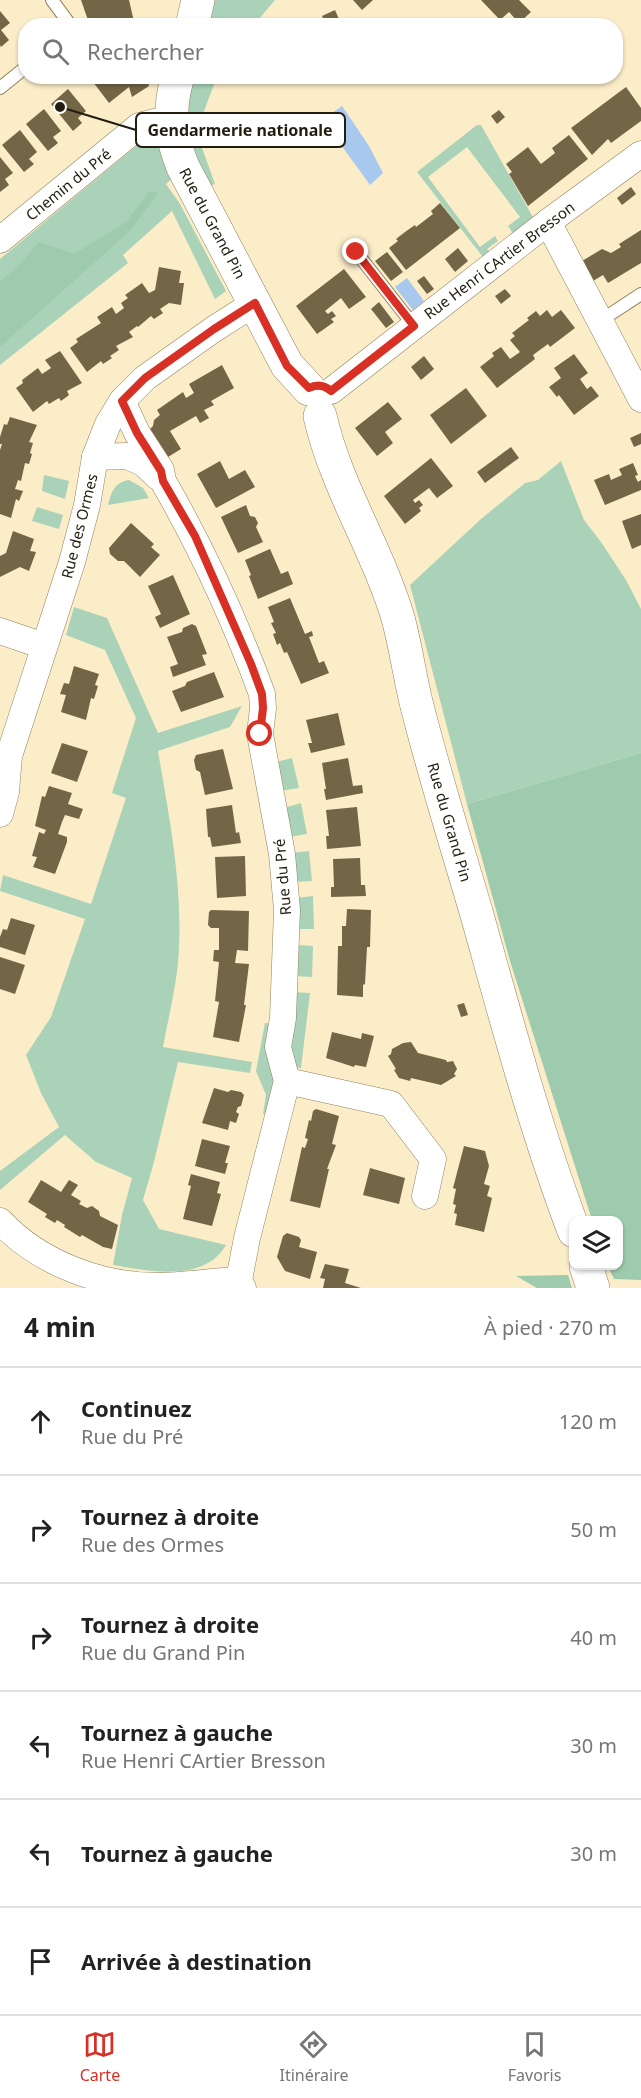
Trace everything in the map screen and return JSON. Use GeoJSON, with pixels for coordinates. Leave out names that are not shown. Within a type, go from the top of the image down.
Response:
{"type":"FeatureCollection","features":[{"type":"Feature","properties":{"kind":"street"},"geometry":{"type":"LineString","coordinates":[[194,18],[198,0]]}},
{"type":"Feature","properties":{"kind":"street","name":"Rue du Grand Pin"},"geometry":{"type":"LineString","coordinates":[[176,84],[171,121],[174,145],[183,167],[287,366],[320,399],[326,445],[388,586],[399,621],[415,698],[520,1069],[548,1162],[569,1220]]}},
{"type":"Feature","properties":{"kind":"street","name":"Chemin du Pré"},"geometry":{"type":"LineString","coordinates":[[1,238],[139,126],[171,121]]}},
{"type":"Feature","properties":{"kind":"street","name":"Rue Henri CArtier Bresson"},"geometry":{"type":"LineString","coordinates":[[320,399],[548,222],[641,154]]}},
{"type":"Feature","properties":{"kind":"street"},"geometry":{"type":"LineString","coordinates":[[548,222],[641,399]]}},
{"type":"Feature","properties":{"kind":"street","name":"Rue des Ormes"},"geometry":{"type":"LineString","coordinates":[[0,814],[6,792],[9,756],[79,537],[95,457],[108,424],[122,401],[145,378],[255,303]]}},
{"type":"Feature","properties":{"kind":"street","name":"Rue du Pré"},"geometry":{"type":"LineString","coordinates":[[122,401],[137,433],[161,471],[163,481],[195,536],[222,594],[262,694],[260,734],[278,834],[287,910],[283,1018],[278,1047],[287,1081],[247,1238],[241,1284]]}},
{"type":"Feature","properties":{"kind":"street","name":"Rue du Pré"},"geometry":{"type":"LineString","coordinates":[[95,457],[119,455],[136,459],[163,481]]}},
{"type":"Feature","properties":{"kind":"street"},"geometry":{"type":"LineString","coordinates":[[0,631],[44,646]]}},
{"type":"Feature","properties":{"kind":"street"},"geometry":{"type":"LineString","coordinates":[[287,1081],[392,1104],[433,1159],[425,1196]]}},
{"type":"Feature","properties":{"kind":"street"},"geometry":{"type":"LineString","coordinates":[[0,1221],[39,1253],[86,1274],[125,1284],[154,1286],[241,1284]]}},
{"type":"Feature","properties":{"kind":"street"},"geometry":{"type":"LineString","coordinates":[[587,1270],[593,1288]]}},
{"type":"Feature","properties":{"kind":"lane"},"geometry":{"type":"LineString","coordinates":[[52,0],[65,18]]}},
{"type":"Feature","properties":{"kind":"lane"},"geometry":{"type":"LineString","coordinates":[[0,88],[18,73]]}},
{"type":"Feature","properties":{"kind":"lane"},"geometry":{"type":"LineString","coordinates":[[356,252],[414,326]]}},
{"type":"Feature","properties":{"kind":"lane"},"geometry":{"type":"LineString","coordinates":[[600,321],[641,294]]}},
{"type":"Feature","properties":{"kind":"green space"},"geometry":{"type":"Polygon","coordinates":[[[212,0],[275,0],[260,18],[205,18],[212,0]]]}},
{"type":"Feature","properties":{"kind":"green space"},"geometry":{"type":"Polygon","coordinates":[[[186,84],[214,84],[199,124],[202,148],[215,184],[204,188],[181,114],[186,84]]]}},
{"type":"Feature","properties":{"kind":"green space"},"geometry":{"type":"Polygon","coordinates":[[[477,125],[481,125],[534,219],[514,235],[508,226],[520,217],[467,147],[428,177],[480,247],[495,236],[498,241],[487,249],[493,256],[486,261],[417,172],[477,125]]]}},
{"type":"Feature","properties":{"kind":"green space"},"geometry":{"type":"Polygon","coordinates":[[[152,133],[163,141],[176,175],[166,184],[180,204],[226,291],[215,299],[172,211],[123,255],[128,263],[0,365],[0,259],[152,133]]]}},
{"type":"Feature","properties":{"kind":"green space"},"geometry":{"type":"Polygon","coordinates":[[[149,191],[158,193],[132,229],[0,347],[0,282],[39,242],[74,254],[126,222],[149,191]]]}},
{"type":"Feature","properties":{"kind":"green space"},"geometry":{"type":"Polygon","coordinates":[[[561,461],[584,520],[626,580],[641,609],[641,753],[467,804],[410,585],[481,519],[525,483],[538,480],[561,461]]]}},
{"type":"Feature","properties":{"kind":"green space"},"geometry":{"type":"Polygon","coordinates":[[[44,475],[69,481],[65,499],[42,491],[44,475]]]}},
{"type":"Feature","properties":{"kind":"green space"},"geometry":{"type":"Polygon","coordinates":[[[129,480],[143,488],[149,498],[108,505],[114,488],[129,480]]]}},
{"type":"Feature","properties":{"kind":"green space"},"geometry":{"type":"Polygon","coordinates":[[[37,507],[63,515],[59,529],[32,521],[37,507]]]}},
{"type":"Feature","properties":{"kind":"green space"},"geometry":{"type":"Polygon","coordinates":[[[74,607],[107,618],[158,733],[242,706],[230,727],[158,751],[174,849],[179,898],[177,972],[163,1047],[252,1062],[250,1073],[178,1062],[143,1200],[159,1229],[226,1245],[216,1257],[190,1270],[174,1272],[142,1270],[113,1265],[122,1215],[132,1178],[96,1162],[65,1135],[0,1190],[0,1171],[59,1127],[41,1093],[26,1055],[51,1017],[85,919],[0,891],[3,875],[91,904],[126,798],[112,793],[136,718],[105,650],[66,635],[74,607]]]}},
{"type":"Feature","properties":{"kind":"green space"},"geometry":{"type":"Polygon","coordinates":[[[641,753],[641,1280],[614,1279],[610,1270],[623,1270],[623,1216],[591,1216],[510,961],[467,804],[641,753]]]}},
{"type":"Feature","properties":{"kind":"green space"},"geometry":{"type":"Polygon","coordinates":[[[292,758],[299,788],[280,791],[276,762],[292,758]]]}},
{"type":"Feature","properties":{"kind":"green space"},"geometry":{"type":"Polygon","coordinates":[[[301,803],[307,834],[289,837],[284,808],[301,803]]]}},
{"type":"Feature","properties":{"kind":"green space"},"geometry":{"type":"Polygon","coordinates":[[[309,851],[312,881],[294,882],[292,853],[309,851]]]}},
{"type":"Feature","properties":{"kind":"green space"},"geometry":{"type":"Polygon","coordinates":[[[313,896],[314,929],[296,929],[296,898],[313,896]]]}},
{"type":"Feature","properties":{"kind":"green space"},"geometry":{"type":"Polygon","coordinates":[[[296,945],[313,946],[312,977],[294,976],[296,945]]]}},
{"type":"Feature","properties":{"kind":"green space"},"geometry":{"type":"Polygon","coordinates":[[[292,992],[310,993],[301,1068],[294,1067],[286,1046],[292,992]]]}},
{"type":"Feature","properties":{"kind":"green space"},"geometry":{"type":"Polygon","coordinates":[[[265,1023],[272,1024],[276,1078],[270,1115],[263,1114],[266,1095],[256,1071],[265,1023]]]}},
{"type":"Feature","properties":{"kind":"green space"},"geometry":{"type":"Polygon","coordinates":[[[568,1275],[572,1288],[537,1288],[516,1276],[568,1275]]]}},
{"type":"Feature","properties":{"kind":"water"},"geometry":{"type":"Polygon","coordinates":[[[342,106],[369,146],[383,173],[370,185],[336,138],[332,113],[342,106]]]}},
{"type":"Feature","properties":{"kind":"water"},"geometry":{"type":"Polygon","coordinates":[[[407,278],[424,301],[413,310],[395,287],[407,278]]]}},
{"type":"Feature","properties":{"kind":"building"},"geometry":{"type":"Polygon","coordinates":[[[81,0],[129,0],[133,18],[87,18],[81,0]]]}},
{"type":"Feature","properties":{"kind":"building"},"geometry":{"type":"Polygon","coordinates":[[[353,0],[373,0],[362,10],[353,0]]]}},
{"type":"Feature","properties":{"kind":"building"},"geometry":{"type":"Polygon","coordinates":[[[481,0],[519,0],[531,12],[524,18],[514,18],[509,12],[502,18],[498,18],[481,0]]]}},
{"type":"Feature","properties":{"kind":"building"},"geometry":{"type":"Polygon","coordinates":[[[335,10],[338,18],[323,18],[322,16],[335,10]]]}},
{"type":"Feature","properties":{"kind":"building"},"geometry":{"type":"Polygon","coordinates":[[[0,11],[10,23],[1,30],[9,40],[1,47],[0,45],[0,11]]]}},
{"type":"Feature","properties":{"kind":"building"},"geometry":{"type":"Polygon","coordinates":[[[95,84],[149,84],[149,86],[132,97],[129,87],[109,103],[95,84]]]}},
{"type":"Feature","properties":{"kind":"building"},"geometry":{"type":"Polygon","coordinates":[[[626,87],[641,108],[641,121],[611,143],[608,139],[592,155],[571,128],[626,87]]]}},
{"type":"Feature","properties":{"kind":"building"},"geometry":{"type":"Polygon","coordinates":[[[68,89],[86,111],[78,118],[82,123],[73,131],[51,104],[68,89]]]}},
{"type":"Feature","properties":{"kind":"building"},"geometry":{"type":"Polygon","coordinates":[[[44,109],[61,131],[53,137],[58,143],[48,151],[26,124],[44,109]]]}},
{"type":"Feature","properties":{"kind":"building"},"geometry":{"type":"Polygon","coordinates":[[[499,110],[505,117],[497,124],[491,116],[499,110]]]}},
{"type":"Feature","properties":{"kind":"building"},"geometry":{"type":"Polygon","coordinates":[[[20,130],[37,152],[29,159],[34,164],[24,172],[2,145],[20,130]]]}},
{"type":"Feature","properties":{"kind":"building"},"geometry":{"type":"Polygon","coordinates":[[[569,135],[588,159],[528,206],[509,174],[512,172],[506,164],[528,147],[541,164],[555,153],[552,148],[569,135]]]}},
{"type":"Feature","properties":{"kind":"building"},"geometry":{"type":"Polygon","coordinates":[[[0,157],[13,173],[5,179],[9,185],[0,192],[0,157]]]}},
{"type":"Feature","properties":{"kind":"building"},"geometry":{"type":"Polygon","coordinates":[[[631,187],[636,194],[622,205],[617,198],[631,187]]]}},
{"type":"Feature","properties":{"kind":"building"},"geometry":{"type":"Polygon","coordinates":[[[440,203],[460,228],[406,270],[389,248],[405,232],[433,214],[431,211],[440,203]]]}},
{"type":"Feature","properties":{"kind":"building"},"geometry":{"type":"Polygon","coordinates":[[[641,230],[641,263],[608,283],[603,275],[593,281],[582,261],[602,249],[611,253],[621,247],[619,244],[641,230]]]}},
{"type":"Feature","properties":{"kind":"building"},"geometry":{"type":"Polygon","coordinates":[[[458,248],[468,261],[455,272],[445,259],[458,248]]]}},
{"type":"Feature","properties":{"kind":"building"},"geometry":{"type":"Polygon","coordinates":[[[387,252],[403,272],[391,281],[375,261],[387,252]]]}},
{"type":"Feature","properties":{"kind":"building"},"geometry":{"type":"Polygon","coordinates":[[[159,267],[181,271],[179,283],[184,283],[181,305],[169,303],[160,309],[163,313],[154,319],[151,316],[129,332],[133,337],[116,346],[119,350],[110,356],[112,358],[103,364],[101,361],[87,372],[70,348],[78,342],[76,339],[101,323],[97,317],[112,307],[116,314],[124,308],[121,303],[128,298],[125,295],[142,283],[149,293],[155,290],[159,267]]]}},
{"type":"Feature","properties":{"kind":"building"},"geometry":{"type":"Polygon","coordinates":[[[344,269],[366,297],[349,309],[341,298],[325,311],[328,314],[332,311],[336,316],[331,319],[334,322],[317,334],[296,306],[344,269]]]}},
{"type":"Feature","properties":{"kind":"building"},"geometry":{"type":"Polygon","coordinates":[[[424,276],[434,289],[427,294],[417,281],[424,276]]]}},
{"type":"Feature","properties":{"kind":"building"},"geometry":{"type":"Polygon","coordinates":[[[505,289],[511,296],[501,304],[495,296],[505,289]]]}},
{"type":"Feature","properties":{"kind":"building"},"geometry":{"type":"Polygon","coordinates":[[[379,302],[394,322],[386,328],[371,309],[379,302]]]}},
{"type":"Feature","properties":{"kind":"building"},"geometry":{"type":"Polygon","coordinates":[[[547,310],[552,317],[561,310],[575,328],[550,347],[548,344],[533,355],[535,359],[497,388],[480,367],[494,356],[492,353],[501,347],[510,359],[520,352],[510,340],[515,336],[512,333],[529,320],[527,318],[536,311],[540,316],[547,310]]]}},
{"type":"Feature","properties":{"kind":"building"},"geometry":{"type":"Polygon","coordinates":[[[60,351],[82,383],[67,391],[69,395],[61,401],[59,398],[49,404],[47,401],[33,412],[16,388],[23,383],[22,380],[38,368],[42,374],[51,368],[45,360],[60,351]]]}},
{"type":"Feature","properties":{"kind":"building"},"geometry":{"type":"Polygon","coordinates":[[[574,354],[588,373],[580,379],[587,389],[591,386],[599,396],[574,415],[559,395],[557,397],[549,387],[561,378],[554,368],[574,354]]]}},
{"type":"Feature","properties":{"kind":"building"},"geometry":{"type":"Polygon","coordinates":[[[424,356],[434,369],[421,380],[411,367],[424,356]]]}},
{"type":"Feature","properties":{"kind":"building"},"geometry":{"type":"Polygon","coordinates":[[[222,365],[234,388],[211,401],[214,405],[204,410],[209,418],[200,423],[196,416],[170,431],[181,449],[168,457],[150,429],[154,420],[160,415],[157,410],[183,392],[186,398],[194,393],[189,384],[222,365]]]}},
{"type":"Feature","properties":{"kind":"building"},"geometry":{"type":"Polygon","coordinates":[[[466,388],[487,416],[451,444],[430,415],[466,388]]]}},
{"type":"Feature","properties":{"kind":"building"},"geometry":{"type":"Polygon","coordinates":[[[388,402],[402,419],[385,432],[393,443],[377,456],[355,428],[388,402]]]}},
{"type":"Feature","properties":{"kind":"building"},"geometry":{"type":"Polygon","coordinates":[[[10,417],[37,425],[29,442],[33,443],[29,464],[25,463],[21,481],[18,480],[15,489],[23,491],[19,501],[16,499],[11,518],[0,514],[0,450],[2,444],[0,444],[0,437],[4,424],[7,425],[10,417]]]}},
{"type":"Feature","properties":{"kind":"building"},"geometry":{"type":"Polygon","coordinates":[[[641,433],[641,444],[634,447],[630,438],[641,433]]]}},
{"type":"Feature","properties":{"kind":"building"},"geometry":{"type":"Polygon","coordinates":[[[511,447],[519,458],[485,483],[477,472],[511,447]]]}},
{"type":"Feature","properties":{"kind":"building"},"geometry":{"type":"Polygon","coordinates":[[[431,458],[453,486],[437,498],[429,488],[413,500],[415,503],[419,500],[423,505],[419,508],[421,511],[405,524],[384,496],[431,458]]]}},
{"type":"Feature","properties":{"kind":"building"},"geometry":{"type":"Polygon","coordinates":[[[220,461],[229,479],[245,470],[255,487],[216,508],[197,474],[220,461]]]}},
{"type":"Feature","properties":{"kind":"building"},"geometry":{"type":"Polygon","coordinates":[[[633,463],[638,475],[635,476],[638,482],[641,480],[641,490],[605,505],[594,480],[609,474],[611,480],[622,475],[619,469],[633,463]]]}},
{"type":"Feature","properties":{"kind":"building"},"geometry":{"type":"Polygon","coordinates":[[[246,505],[250,516],[255,517],[258,523],[256,527],[263,542],[238,553],[221,517],[246,505]]]}},
{"type":"Feature","properties":{"kind":"building"},"geometry":{"type":"Polygon","coordinates":[[[641,514],[641,545],[632,549],[622,521],[641,514]]]}},
{"type":"Feature","properties":{"kind":"building"},"geometry":{"type":"Polygon","coordinates":[[[131,523],[154,544],[151,547],[160,555],[140,577],[124,561],[118,561],[110,554],[109,548],[131,523]]]}},
{"type":"Feature","properties":{"kind":"building"},"geometry":{"type":"Polygon","coordinates":[[[13,531],[34,539],[30,551],[36,552],[29,571],[20,567],[0,577],[0,556],[6,553],[13,531]]]}},
{"type":"Feature","properties":{"kind":"building"},"geometry":{"type":"Polygon","coordinates":[[[270,549],[281,574],[288,571],[293,584],[258,599],[245,560],[270,549]]]}},
{"type":"Feature","properties":{"kind":"building"},"geometry":{"type":"Polygon","coordinates":[[[173,575],[190,614],[160,628],[155,617],[161,614],[148,586],[173,575]]]}},
{"type":"Feature","properties":{"kind":"building"},"geometry":{"type":"Polygon","coordinates":[[[290,598],[305,634],[312,631],[313,636],[309,637],[319,663],[324,661],[329,673],[301,684],[287,652],[284,653],[280,643],[277,645],[273,634],[276,633],[271,623],[274,622],[268,607],[290,598]]]}},
{"type":"Feature","properties":{"kind":"building"},"geometry":{"type":"Polygon","coordinates":[[[192,624],[196,626],[207,654],[202,655],[206,665],[173,677],[170,667],[178,664],[167,637],[182,632],[183,628],[192,624]]]}},
{"type":"Feature","properties":{"kind":"building"},"geometry":{"type":"Polygon","coordinates":[[[74,666],[99,674],[95,685],[98,686],[94,699],[91,698],[86,720],[61,712],[66,695],[60,694],[64,683],[69,684],[74,666]]]}},
{"type":"Feature","properties":{"kind":"building"},"geometry":{"type":"Polygon","coordinates":[[[214,672],[224,697],[181,712],[172,691],[185,686],[187,682],[214,672]]]}},
{"type":"Feature","properties":{"kind":"building"},"geometry":{"type":"Polygon","coordinates":[[[338,713],[345,745],[311,753],[308,743],[312,743],[306,720],[338,713]]]}},
{"type":"Feature","properties":{"kind":"building"},"geometry":{"type":"Polygon","coordinates":[[[62,743],[88,751],[77,782],[51,773],[62,743]]]}},
{"type":"Feature","properties":{"kind":"building"},"geometry":{"type":"Polygon","coordinates":[[[223,749],[233,789],[205,795],[200,772],[196,770],[194,760],[196,755],[223,749]]]}},
{"type":"Feature","properties":{"kind":"building"},"geometry":{"type":"Polygon","coordinates":[[[348,758],[353,786],[362,785],[363,793],[326,800],[322,763],[348,758]]]}},
{"type":"Feature","properties":{"kind":"building"},"geometry":{"type":"Polygon","coordinates":[[[49,786],[72,793],[68,804],[83,809],[79,819],[65,815],[58,834],[67,837],[67,842],[55,874],[33,867],[37,857],[32,856],[39,832],[44,834],[46,830],[35,826],[42,796],[45,797],[49,786]]]}},
{"type":"Feature","properties":{"kind":"building"},"geometry":{"type":"Polygon","coordinates":[[[232,805],[236,833],[239,832],[241,843],[212,847],[210,837],[208,837],[206,809],[232,805]]]}},
{"type":"Feature","properties":{"kind":"building"},"geometry":{"type":"Polygon","coordinates":[[[357,807],[361,846],[327,849],[326,836],[329,836],[326,810],[357,807]]]}},
{"type":"Feature","properties":{"kind":"building"},"geometry":{"type":"Polygon","coordinates":[[[245,856],[246,896],[217,898],[215,857],[245,856]]]}},
{"type":"Feature","properties":{"kind":"building"},"geometry":{"type":"Polygon","coordinates":[[[360,858],[361,885],[365,885],[366,896],[331,897],[331,887],[334,887],[333,859],[360,858]]]}},
{"type":"Feature","properties":{"kind":"building"},"geometry":{"type":"Polygon","coordinates":[[[347,909],[371,910],[370,947],[367,947],[363,997],[337,995],[338,946],[342,946],[342,926],[346,926],[347,909]]]}},
{"type":"Feature","properties":{"kind":"building"},"geometry":{"type":"Polygon","coordinates":[[[211,910],[249,911],[248,951],[237,950],[235,963],[249,964],[244,1005],[246,1005],[239,1042],[213,1037],[219,1002],[215,1001],[219,962],[213,961],[214,950],[219,950],[219,928],[211,928],[208,925],[211,910]]]}},
{"type":"Feature","properties":{"kind":"building"},"geometry":{"type":"Polygon","coordinates":[[[11,918],[35,925],[25,955],[0,947],[3,929],[7,930],[11,918]]]}},
{"type":"Feature","properties":{"kind":"building"},"geometry":{"type":"Polygon","coordinates":[[[0,957],[25,965],[15,994],[0,989],[0,957]]]}},
{"type":"Feature","properties":{"kind":"building"},"geometry":{"type":"Polygon","coordinates":[[[464,1003],[468,1015],[461,1017],[457,1005],[464,1003]]]}},
{"type":"Feature","properties":{"kind":"building"},"geometry":{"type":"Polygon","coordinates":[[[332,1032],[361,1039],[362,1033],[374,1036],[366,1067],[355,1065],[354,1067],[326,1058],[332,1032]]]}},
{"type":"Feature","properties":{"kind":"building"},"geometry":{"type":"Polygon","coordinates":[[[411,1042],[418,1053],[447,1062],[453,1061],[457,1069],[454,1074],[456,1076],[441,1085],[411,1078],[410,1081],[399,1078],[388,1056],[392,1049],[403,1043],[411,1042]]]}},
{"type":"Feature","properties":{"kind":"building"},"geometry":{"type":"Polygon","coordinates":[[[214,1088],[228,1092],[231,1090],[241,1092],[244,1095],[241,1106],[236,1112],[239,1114],[236,1123],[230,1121],[228,1130],[202,1123],[214,1088]]]}},
{"type":"Feature","properties":{"kind":"building"},"geometry":{"type":"Polygon","coordinates":[[[316,1109],[339,1116],[332,1144],[336,1145],[327,1169],[329,1169],[320,1208],[290,1201],[302,1147],[305,1148],[308,1139],[305,1138],[309,1120],[311,1121],[313,1111],[316,1109]]]}},
{"type":"Feature","properties":{"kind":"building"},"geometry":{"type":"Polygon","coordinates":[[[202,1139],[230,1146],[225,1163],[228,1163],[225,1174],[195,1166],[202,1139]]]}},
{"type":"Feature","properties":{"kind":"building"},"geometry":{"type":"Polygon","coordinates":[[[464,1146],[485,1151],[489,1166],[484,1184],[490,1186],[487,1196],[492,1198],[484,1232],[455,1225],[457,1214],[454,1213],[456,1205],[453,1204],[456,1189],[453,1188],[464,1146]]]}},
{"type":"Feature","properties":{"kind":"building"},"geometry":{"type":"Polygon","coordinates":[[[370,1168],[405,1178],[399,1204],[363,1195],[370,1168]]]}},
{"type":"Feature","properties":{"kind":"building"},"geometry":{"type":"Polygon","coordinates":[[[191,1174],[220,1182],[217,1193],[221,1194],[212,1226],[183,1219],[191,1186],[188,1185],[191,1174]]]}},
{"type":"Feature","properties":{"kind":"building"},"geometry":{"type":"Polygon","coordinates":[[[41,1180],[61,1192],[69,1180],[78,1185],[71,1195],[81,1201],[79,1204],[87,1208],[92,1206],[99,1211],[100,1216],[118,1225],[112,1249],[103,1247],[82,1235],[80,1237],[57,1220],[55,1223],[45,1217],[47,1214],[28,1202],[41,1180]]]}},
{"type":"Feature","properties":{"kind":"building"},"geometry":{"type":"Polygon","coordinates":[[[287,1233],[299,1237],[301,1240],[299,1247],[317,1252],[310,1279],[285,1271],[277,1257],[283,1236],[287,1233]]]}},
{"type":"Feature","properties":{"kind":"building"},"geometry":{"type":"Polygon","coordinates":[[[325,1264],[349,1269],[345,1283],[361,1288],[323,1288],[325,1279],[320,1278],[325,1264]]]}},
{"type":"Feature","properties":{"kind":"place","name":"Gendarmerie nationale"},"geometry":{"type":"Point","coordinates":[60,107]}},
{"type":"Feature","properties":{"kind":"route"},"geometry":{"type":"LineString","coordinates":[[260,734],[262,694],[251,664],[195,536],[163,481],[161,471],[137,433],[122,401],[145,378],[255,303],[287,366],[309,388],[318,385],[331,391],[414,326],[356,252]]}}]}
